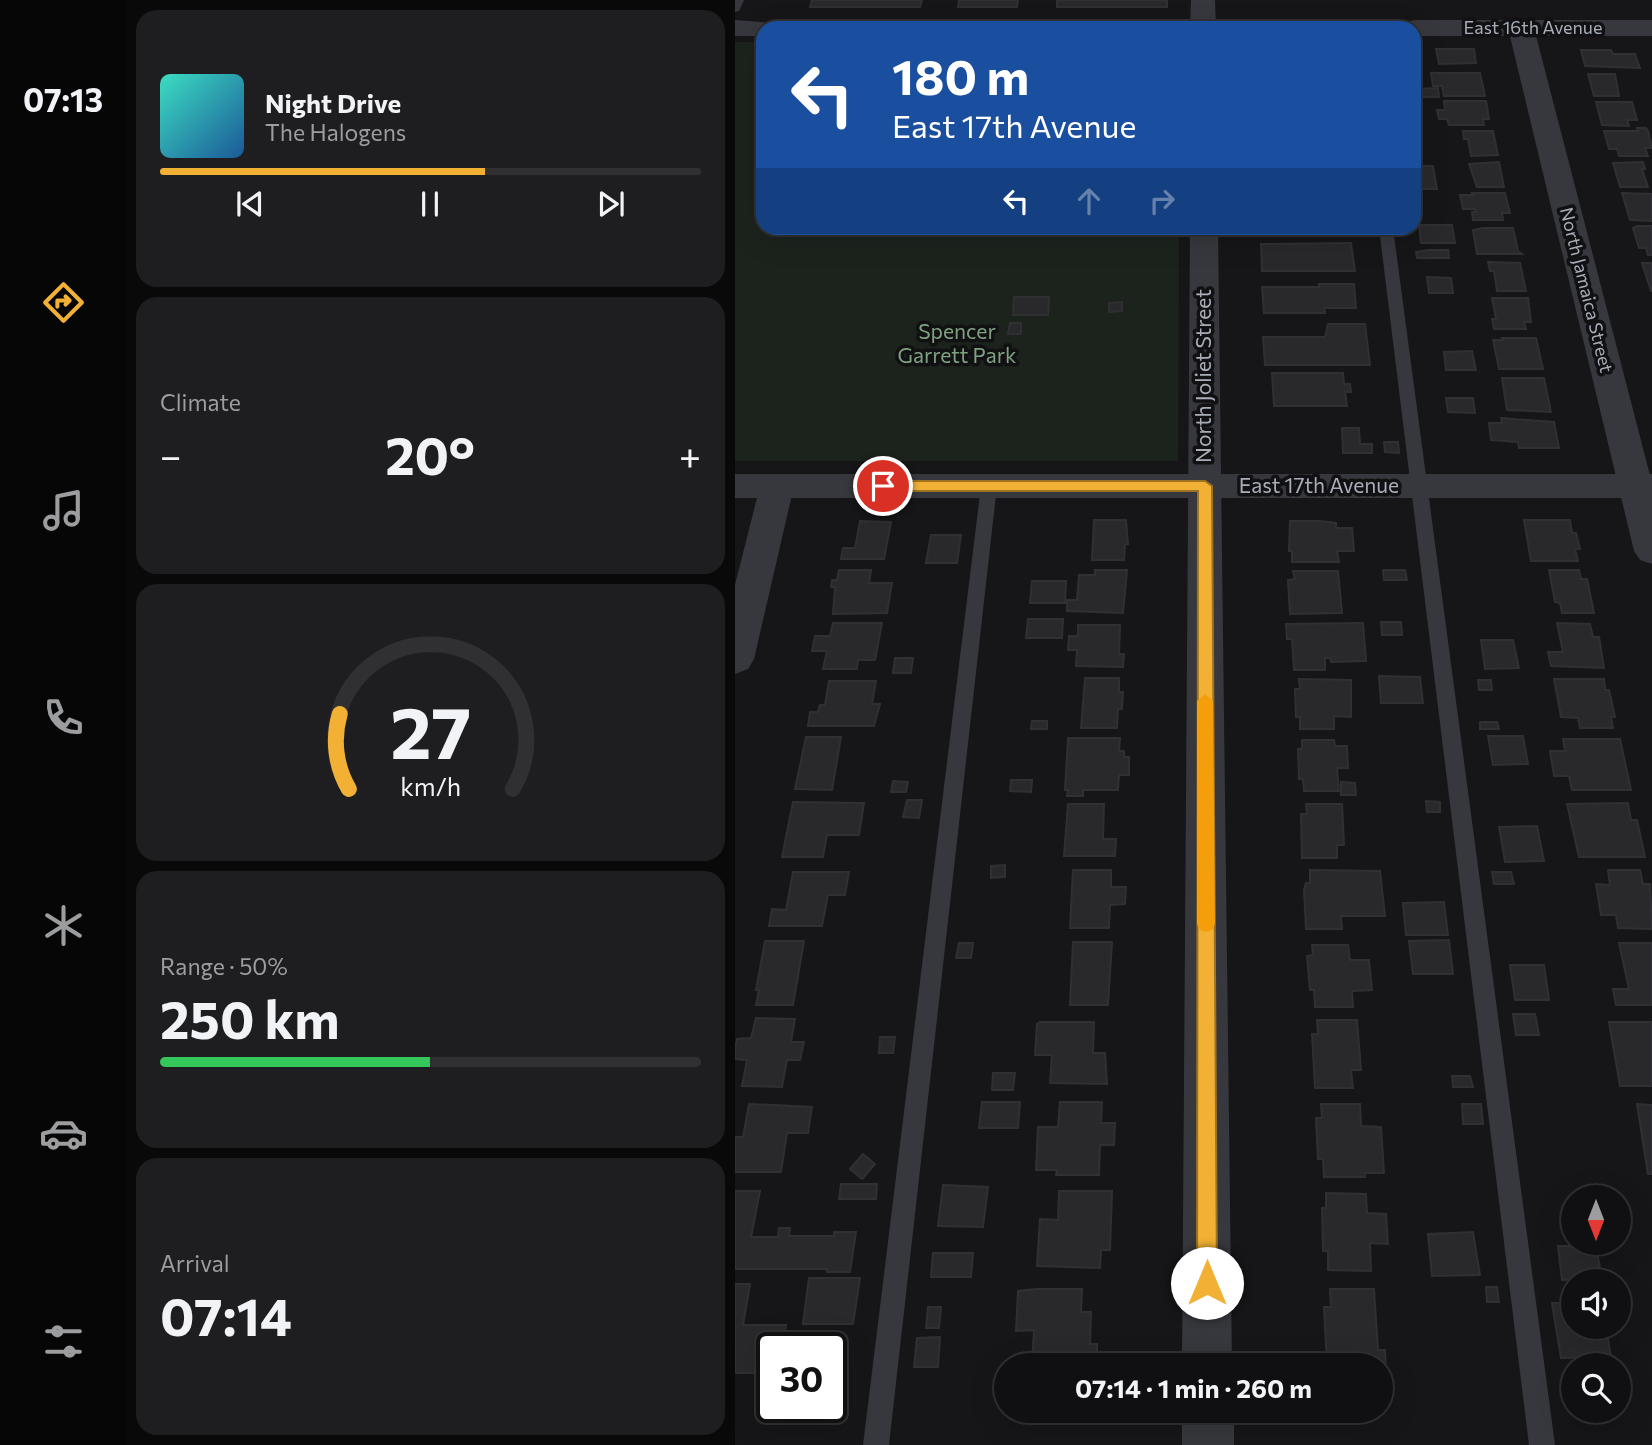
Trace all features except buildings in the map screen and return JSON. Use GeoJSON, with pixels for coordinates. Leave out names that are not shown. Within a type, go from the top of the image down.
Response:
{"type":"FeatureCollection","features":[{"type":"Feature","properties":{"kind":"street"},"geometry":{"type":"LineString","coordinates":[[1203,0],[1203,21]]}},
{"type":"Feature","properties":{"kind":"street"},"geometry":{"type":"LineString","coordinates":[[735,28],[756,28]]}},
{"type":"Feature","properties":{"kind":"street","name":"East 16th Avenue"},"geometry":{"type":"LineString","coordinates":[[1421,28],[1652,28]]}},
{"type":"Feature","properties":{"kind":"street","name":"North Jamaica Street"},"geometry":{"type":"LineString","coordinates":[[1521,28],[1644,486],[1652,551]]}},
{"type":"Feature","properties":{"kind":"street","name":"North Joliet Street"},"geometry":{"type":"LineString","coordinates":[[1204,235],[1207,1353]]}},
{"type":"Feature","properties":{"kind":"street","name":"East 17th Avenue"},"geometry":{"type":"LineString","coordinates":[[735,486],[1644,486]]}},
{"type":"Feature","properties":{"kind":"street"},"geometry":{"type":"LineString","coordinates":[[735,659],[776,486]]}},
{"type":"Feature","properties":{"kind":"street"},"geometry":{"type":"LineString","coordinates":[[1207,1423],[1208,1445]]}},
{"type":"Feature","properties":{"kind":"lane"},"geometry":{"type":"LineString","coordinates":[[735,8],[738,0]]}},
{"type":"Feature","properties":{"kind":"lane"},"geometry":{"type":"LineString","coordinates":[[1387,235],[1542,1445]]}},
{"type":"Feature","properties":{"kind":"lane"},"geometry":{"type":"LineString","coordinates":[[876,1445],[989,486]]}},
{"type":"Feature","properties":{"kind":"green space","name":"Spencer Garrett Park"},"geometry":{"type":"Polygon","coordinates":[[[735,42],[756,42],[756,235],[1179,235],[1178,461],[735,461],[735,42]]]}},
{"type":"Feature","properties":{"kind":"slow traffic"},"geometry":{"type":"LineString","coordinates":[[1205,701],[1206,924]]}},
{"type":"Feature","properties":{"kind":"route"},"geometry":{"type":"LineString","coordinates":[[883,486],[1205,486],[1207,1283]]}}]}
